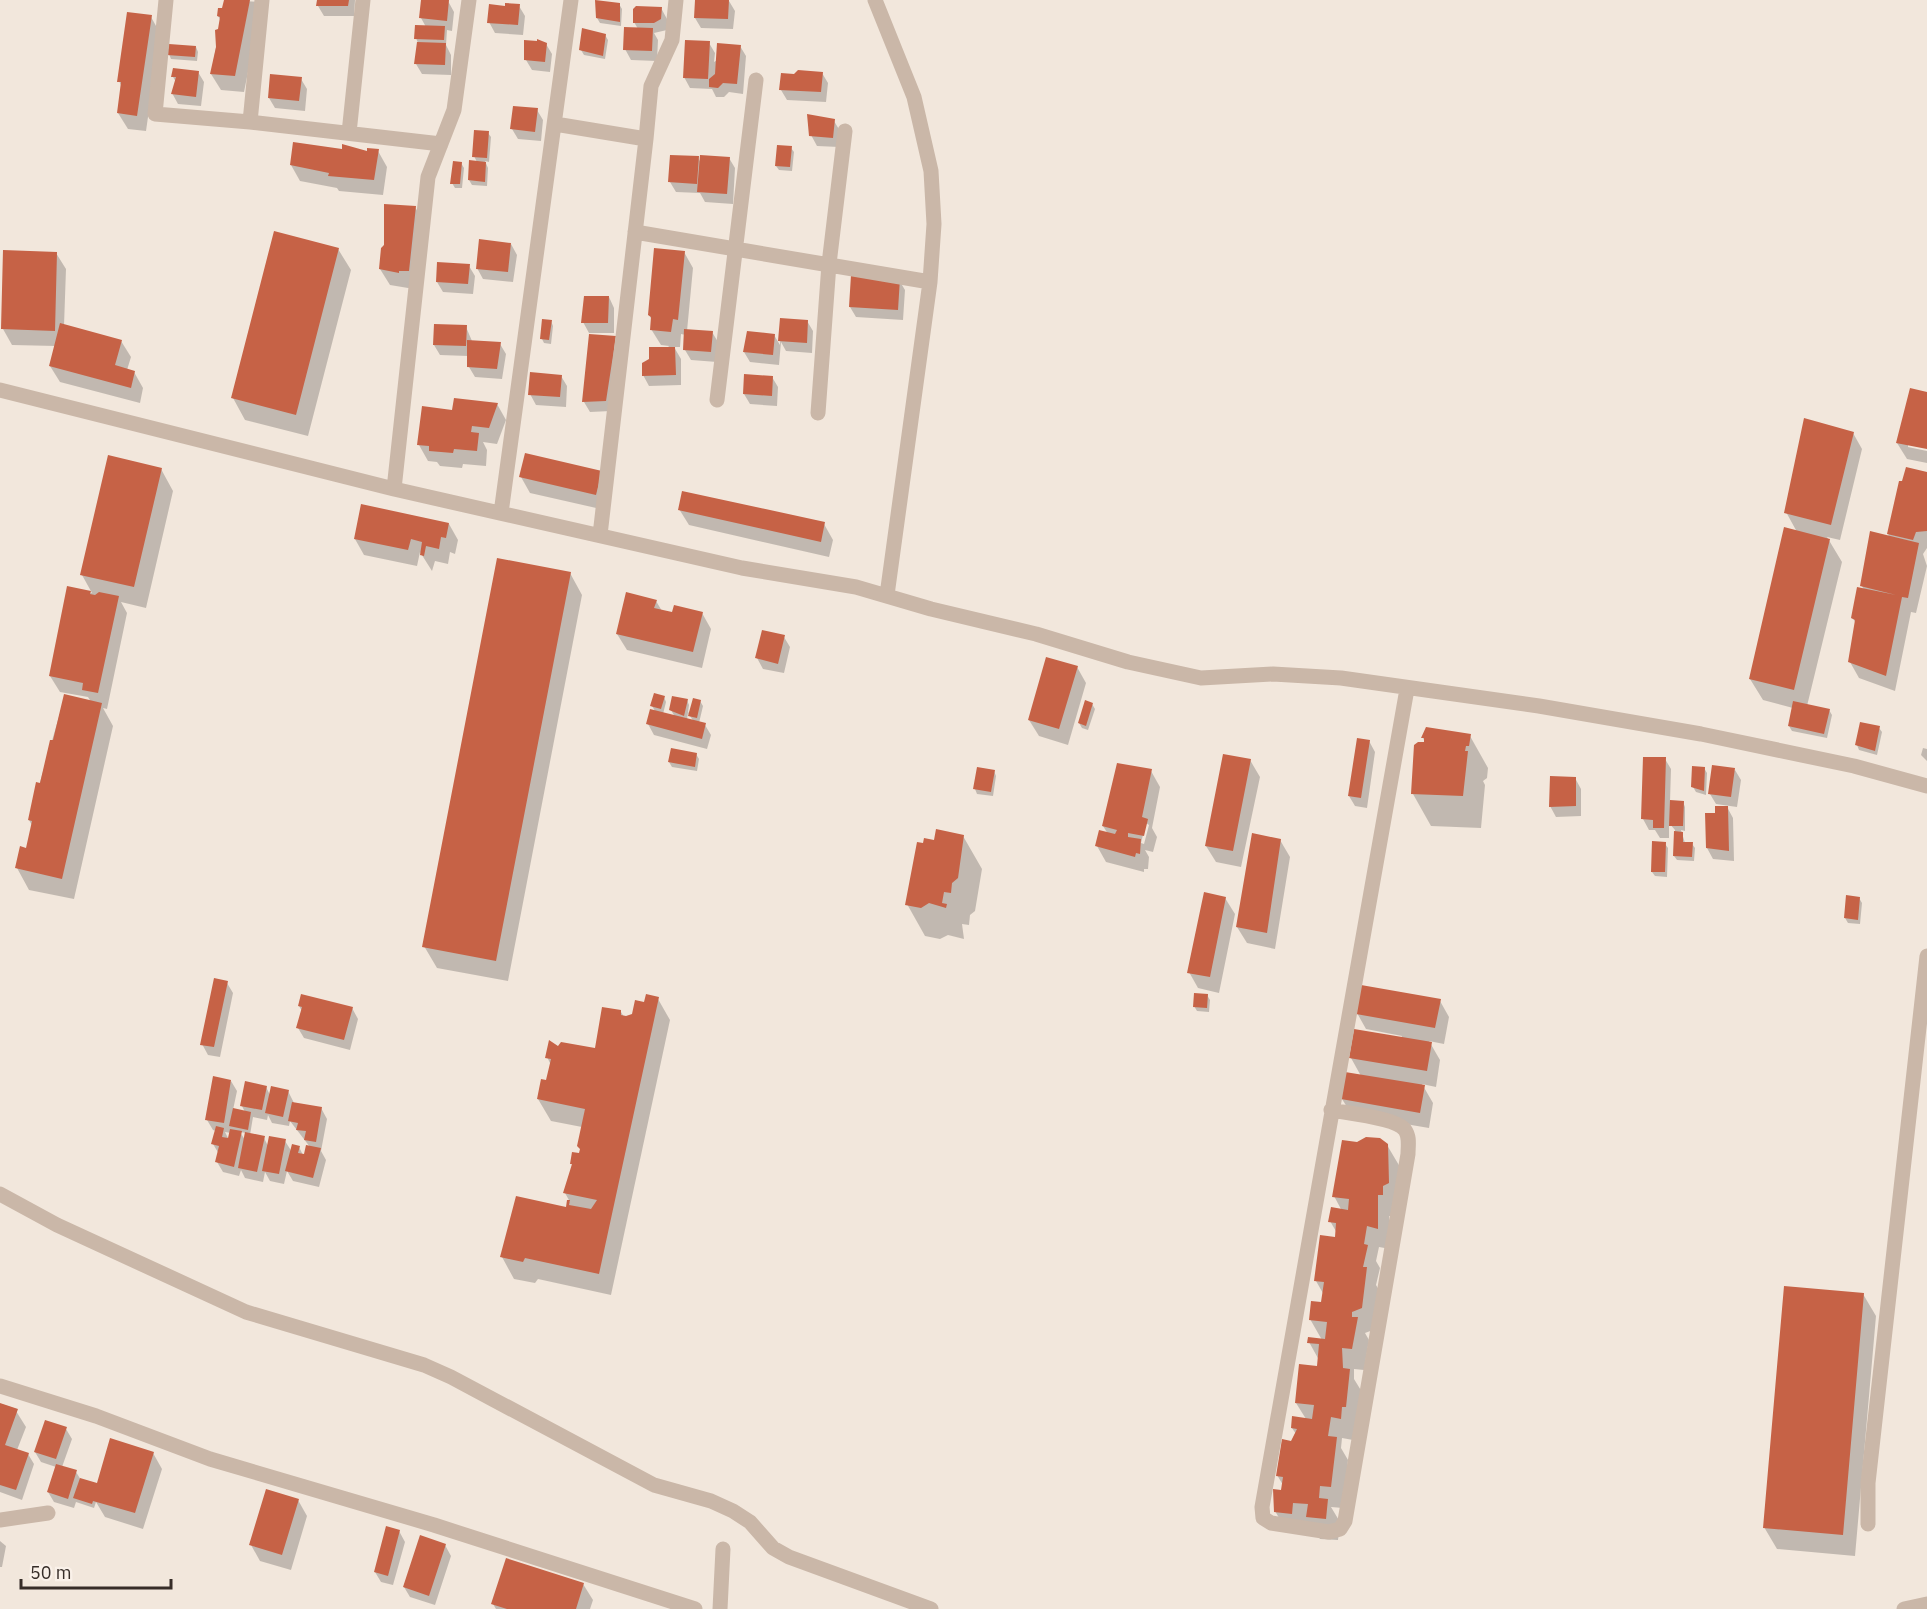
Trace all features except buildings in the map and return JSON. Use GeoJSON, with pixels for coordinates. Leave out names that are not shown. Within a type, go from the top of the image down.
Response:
{"type":"FeatureCollection","features":[{"type":"Feature","properties":{"kind":"street"},"geometry":{"type":"LineString","coordinates":[[166,0],[154,114],[250,122],[441,144]]}},
{"type":"Feature","properties":{"kind":"street"},"geometry":{"type":"LineString","coordinates":[[250,122],[262,0]]}},
{"type":"Feature","properties":{"kind":"street"},"geometry":{"type":"LineString","coordinates":[[349,133],[363,0]]}},
{"type":"Feature","properties":{"kind":"street"},"geometry":{"type":"LineString","coordinates":[[394,489],[428,177],[454,110],[469,0]]}},
{"type":"Feature","properties":{"kind":"street"},"geometry":{"type":"LineString","coordinates":[[501,513],[571,0]]}},
{"type":"Feature","properties":{"kind":"street"},"geometry":{"type":"LineString","coordinates":[[600,535],[651,86],[672,39],[676,0]]}},
{"type":"Feature","properties":{"kind":"street"},"geometry":{"type":"LineString","coordinates":[[875,0],[914,97],[931,171],[934,224],[930,282],[888,595]]}},
{"type":"Feature","properties":{"kind":"street"},"geometry":{"type":"LineString","coordinates":[[717,400],[756,80]]}},
{"type":"Feature","properties":{"kind":"street"},"geometry":{"type":"LineString","coordinates":[[555,124],[646,139]]}},
{"type":"Feature","properties":{"kind":"street"},"geometry":{"type":"LineString","coordinates":[[818,413],[829,264],[844,130]]}},
{"type":"Feature","properties":{"kind":"street"},"geometry":{"type":"LineString","coordinates":[[635,232],[930,282]]}},
{"type":"Feature","properties":{"kind":"street"},"geometry":{"type":"LineString","coordinates":[[0,390],[394,489],[742,568],[856,587],[1036,634],[1128,662],[1201,678],[1273,674],[1341,678],[1539,706],[1701,734],[1854,766],[1927,786]]}},
{"type":"Feature","properties":{"kind":"street"},"geometry":{"type":"LineString","coordinates":[[1330,1110],[1394,1122],[1404,1128],[1408,1137],[1408,1154],[1345,1521],[1340,1529],[1329,1532],[1271,1523],[1263,1518],[1262,1507],[1330,1110],[1407,689]]}},
{"type":"Feature","properties":{"kind":"street"},"geometry":{"type":"LineString","coordinates":[[1868,1524],[1869,1471],[1927,956]]}},
{"type":"Feature","properties":{"kind":"street"},"geometry":{"type":"LineString","coordinates":[[0,1194],[57,1225],[246,1312],[424,1365],[451,1377],[654,1485],[711,1501],[733,1511],[750,1522],[773,1548],[789,1557],[931,1609]]}},
{"type":"Feature","properties":{"kind":"street"},"geometry":{"type":"LineString","coordinates":[[0,1386],[96,1416],[210,1459],[434,1525],[695,1609]]}},
{"type":"Feature","properties":{"kind":"street"},"geometry":{"type":"LineString","coordinates":[[0,1520],[48,1513]]}},
{"type":"Feature","properties":{"kind":"street"},"geometry":{"type":"LineString","coordinates":[[720,1609],[723,1549]]}},
{"type":"Feature","properties":{"kind":"street"},"geometry":{"type":"LineString","coordinates":[[1904,1609],[1927,1604]]}}]}
